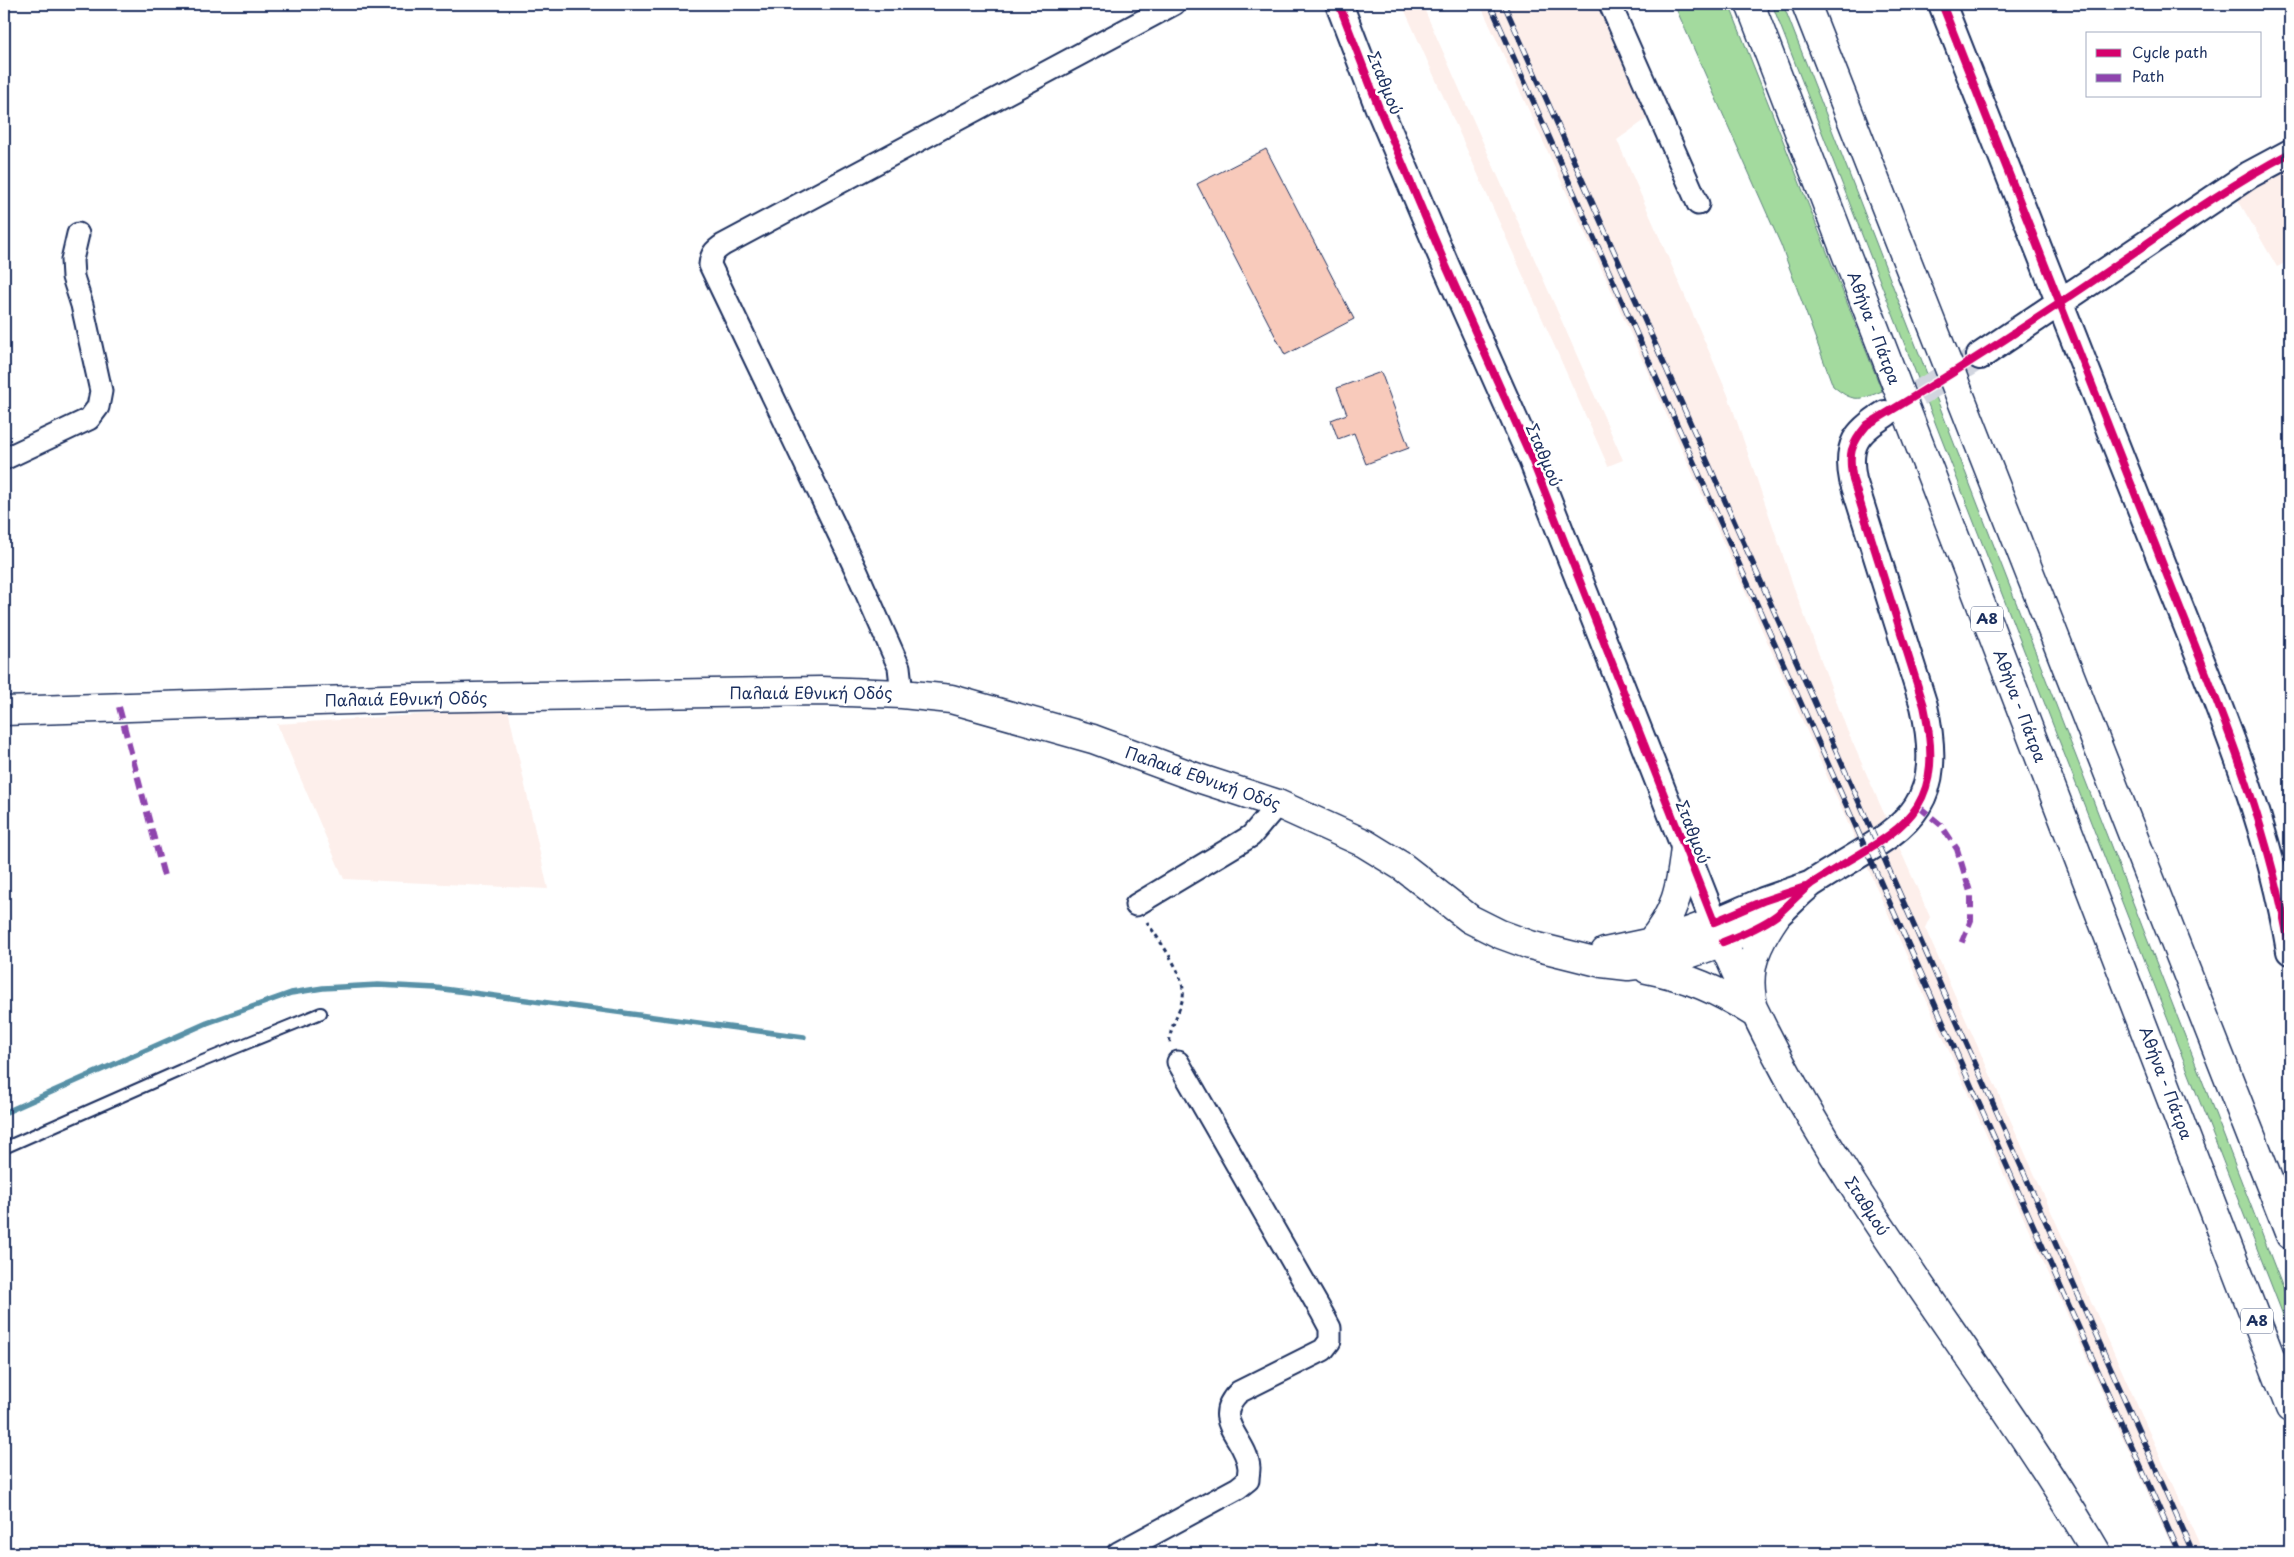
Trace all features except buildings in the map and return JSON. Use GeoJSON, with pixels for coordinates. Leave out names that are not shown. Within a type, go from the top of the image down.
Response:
{"type":"FeatureCollection","features":[{"type":"Feature","properties":{"kind":"main road","name":"Αθήνα - Πάτρα"},"geometry":{"type":"LineString","coordinates":[[1750,4],[2290,1408]]}},
{"type":"Feature","properties":{"kind":"main road"},"geometry":{"type":"LineString","coordinates":[[1806,4],[2290,1235]]}},
{"type":"Feature","properties":{"kind":"main road","name":"Παλαιά Εθνική Οδός"},"geometry":{"type":"LineString","coordinates":[[4,711],[414,698],[821,691],[902,694],[951,699],[1093,739],[1198,778],[1278,804],[1364,842],[1403,867],[1470,919],[1530,945],[1602,964],[1628,966],[1669,961],[1718,932]]}},
{"type":"Feature","properties":{"kind":"main road"},"geometry":{"type":"LineString","coordinates":[[1649,944],[1662,929],[1677,897],[1682,877],[1685,847]]}},
{"type":"Feature","properties":{"kind":"main road"},"geometry":{"type":"LineString","coordinates":[[1754,1013],[1750,985],[1751,966],[1756,948],[1776,916]]}},
{"type":"Feature","properties":{"kind":"main road","name":"Παλαιά Εθνική Οδός"},"geometry":{"type":"LineString","coordinates":[[1561,953],[1600,952],[1649,944],[1684,934],[1718,932]]}},
{"type":"Feature","properties":{"kind":"main road","name":"Σταθμού"},"geometry":{"type":"LineString","coordinates":[[1718,932],[1754,1013],[1802,1102],[1851,1182],[2031,1446],[2097,1553]]}},
{"type":"Feature","properties":{"kind":"main road"},"geometry":{"type":"LineString","coordinates":[[1628,966],[1670,974],[1703,984],[1728,996],[1754,1013]]}},
{"type":"Feature","properties":{"kind":"street"},"geometry":{"type":"LineString","coordinates":[[902,694],[899,666],[849,555],[710,265],[711,257],[714,251],[723,245],[1174,4]]}},
{"type":"Feature","properties":{"kind":"street","name":"Σταθμού"},"geometry":{"type":"LineString","coordinates":[[1338,4],[1379,108],[1463,308],[1531,457],[1718,932]]}},
{"type":"Feature","properties":{"kind":"street"},"geometry":{"type":"LineString","coordinates":[[1610,4],[1698,204]]}},
{"type":"Feature","properties":{"kind":"street"},"geometry":{"type":"LineString","coordinates":[[1942,4],[2230,738],[2273,866],[2284,913],[2290,951]]}},
{"type":"Feature","properties":{"kind":"street"},"geometry":{"type":"LineString","coordinates":[[1980,356],[2060,304],[2249,175],[2290,153]]}},
{"type":"Feature","properties":{"kind":"street"},"geometry":{"type":"LineString","coordinates":[[4,459],[89,419],[98,407],[101,391],[96,361],[73,277],[72,260],[78,234]]}},
{"type":"Feature","properties":{"kind":"street"},"geometry":{"type":"LineString","coordinates":[[1718,932],[1759,926],[1776,916],[1809,886],[1870,848],[1907,822],[1918,806],[1929,774],[1930,732],[1924,706],[1853,480],[1850,462],[1851,449],[1856,438],[1867,425],[1885,414]]}},
{"type":"Feature","properties":{"kind":"street"},"geometry":{"type":"LineString","coordinates":[[1136,905],[1251,836],[1278,804]]}},
{"type":"Feature","properties":{"kind":"street"},"geometry":{"type":"LineString","coordinates":[[1718,932],[1763,901],[1809,886]]}},
{"type":"Feature","properties":{"kind":"street"},"geometry":{"type":"LineString","coordinates":[[1118,1553],[1238,1488],[1248,1480],[1249,1467],[1230,1428],[1227,1415],[1230,1402],[1239,1392],[1323,1350],[1330,1342],[1330,1328],[1322,1313],[1178,1062]]}},
{"type":"Feature","properties":{"kind":"lane"},"geometry":{"type":"LineString","coordinates":[[4,1148],[181,1070],[321,1013]]}},
{"type":"Feature","properties":{"kind":"path"},"geometry":{"type":"LineString","coordinates":[[1136,905],[1178,973],[1183,986],[1183,999],[1169,1038],[1171,1049],[1178,1062]]}},
{"type":"Feature","properties":{"kind":"shaded area"},"geometry":{"type":"Polygon","coordinates":[[[1402,4],[1422,4],[1623,460],[1608,466],[1402,4]]]}},
{"type":"Feature","properties":{"kind":"shaded area"},"geometry":{"type":"Polygon","coordinates":[[[1480,4],[1597,4],[1648,118],[1617,140],[1728,395],[1793,585],[1847,730],[1930,917],[1925,928],[2203,1553],[2175,1553],[2001,1168],[1608,283],[1480,4]]]}},
{"type":"Feature","properties":{"kind":"shaded area"},"geometry":{"type":"Polygon","coordinates":[[[2290,162],[2290,260],[2277,267],[2234,193],[2290,162]]]}},
{"type":"Feature","properties":{"kind":"shaded area"},"geometry":{"type":"Polygon","coordinates":[[[508,709],[548,889],[344,879],[277,724],[508,709]]]}},
{"type":"Feature","properties":{"kind":"green space"},"geometry":{"type":"Polygon","coordinates":[[[1674,4],[1729,4],[1882,391],[1867,397],[1856,398],[1845,395],[1833,386],[1781,245],[1674,4]]]}},
{"type":"Feature","properties":{"kind":"green space"},"geometry":{"type":"Polygon","coordinates":[[[1772,4],[1783,4],[2290,1306],[2290,1333],[1772,4]]]}},
{"type":"Feature","properties":{"kind":"waterway"},"geometry":{"type":"LineString","coordinates":[[4,1113],[207,1023],[291,993],[323,988],[378,985],[436,988],[804,1037]]}},
{"type":"Feature","properties":{"kind":"tunnel"},"geometry":{"type":"LineString","coordinates":[[1885,414],[1980,356]]}},
{"type":"Feature","properties":{"kind":"railway"},"geometry":{"type":"LineString","coordinates":[[1490,4],[2179,1553]]}},
{"type":"Feature","properties":{"kind":"railway"},"geometry":{"type":"LineString","coordinates":[[1504,4],[2193,1553]]}},
{"type":"Feature","properties":{"kind":"marked path"},"geometry":{"type":"LineString","coordinates":[[119,707],[164,876]]}},
{"type":"Feature","properties":{"kind":"marked path"},"geometry":{"type":"LineString","coordinates":[[1918,806],[1941,825],[1957,849],[1971,895],[1971,920],[1961,944]]}},
{"type":"Feature","properties":{"kind":"cycle path"},"geometry":{"type":"LineString","coordinates":[[1339,4],[1379,108],[1446,266],[1531,457],[1714,922],[1763,901],[1805,887]]}},
{"type":"Feature","properties":{"kind":"cycle path"},"geometry":{"type":"LineString","coordinates":[[1942,4],[2215,696],[2267,847],[2290,951]]}},
{"type":"Feature","properties":{"kind":"cycle path"},"geometry":{"type":"LineString","coordinates":[[1723,942],[1771,919],[1811,884],[1890,835],[1908,818],[1921,799],[1929,775],[1930,745],[1924,706],[1853,480],[1851,456],[1854,444],[1861,432],[1867,425],[2031,323],[2211,200],[2290,153]]}}]}
